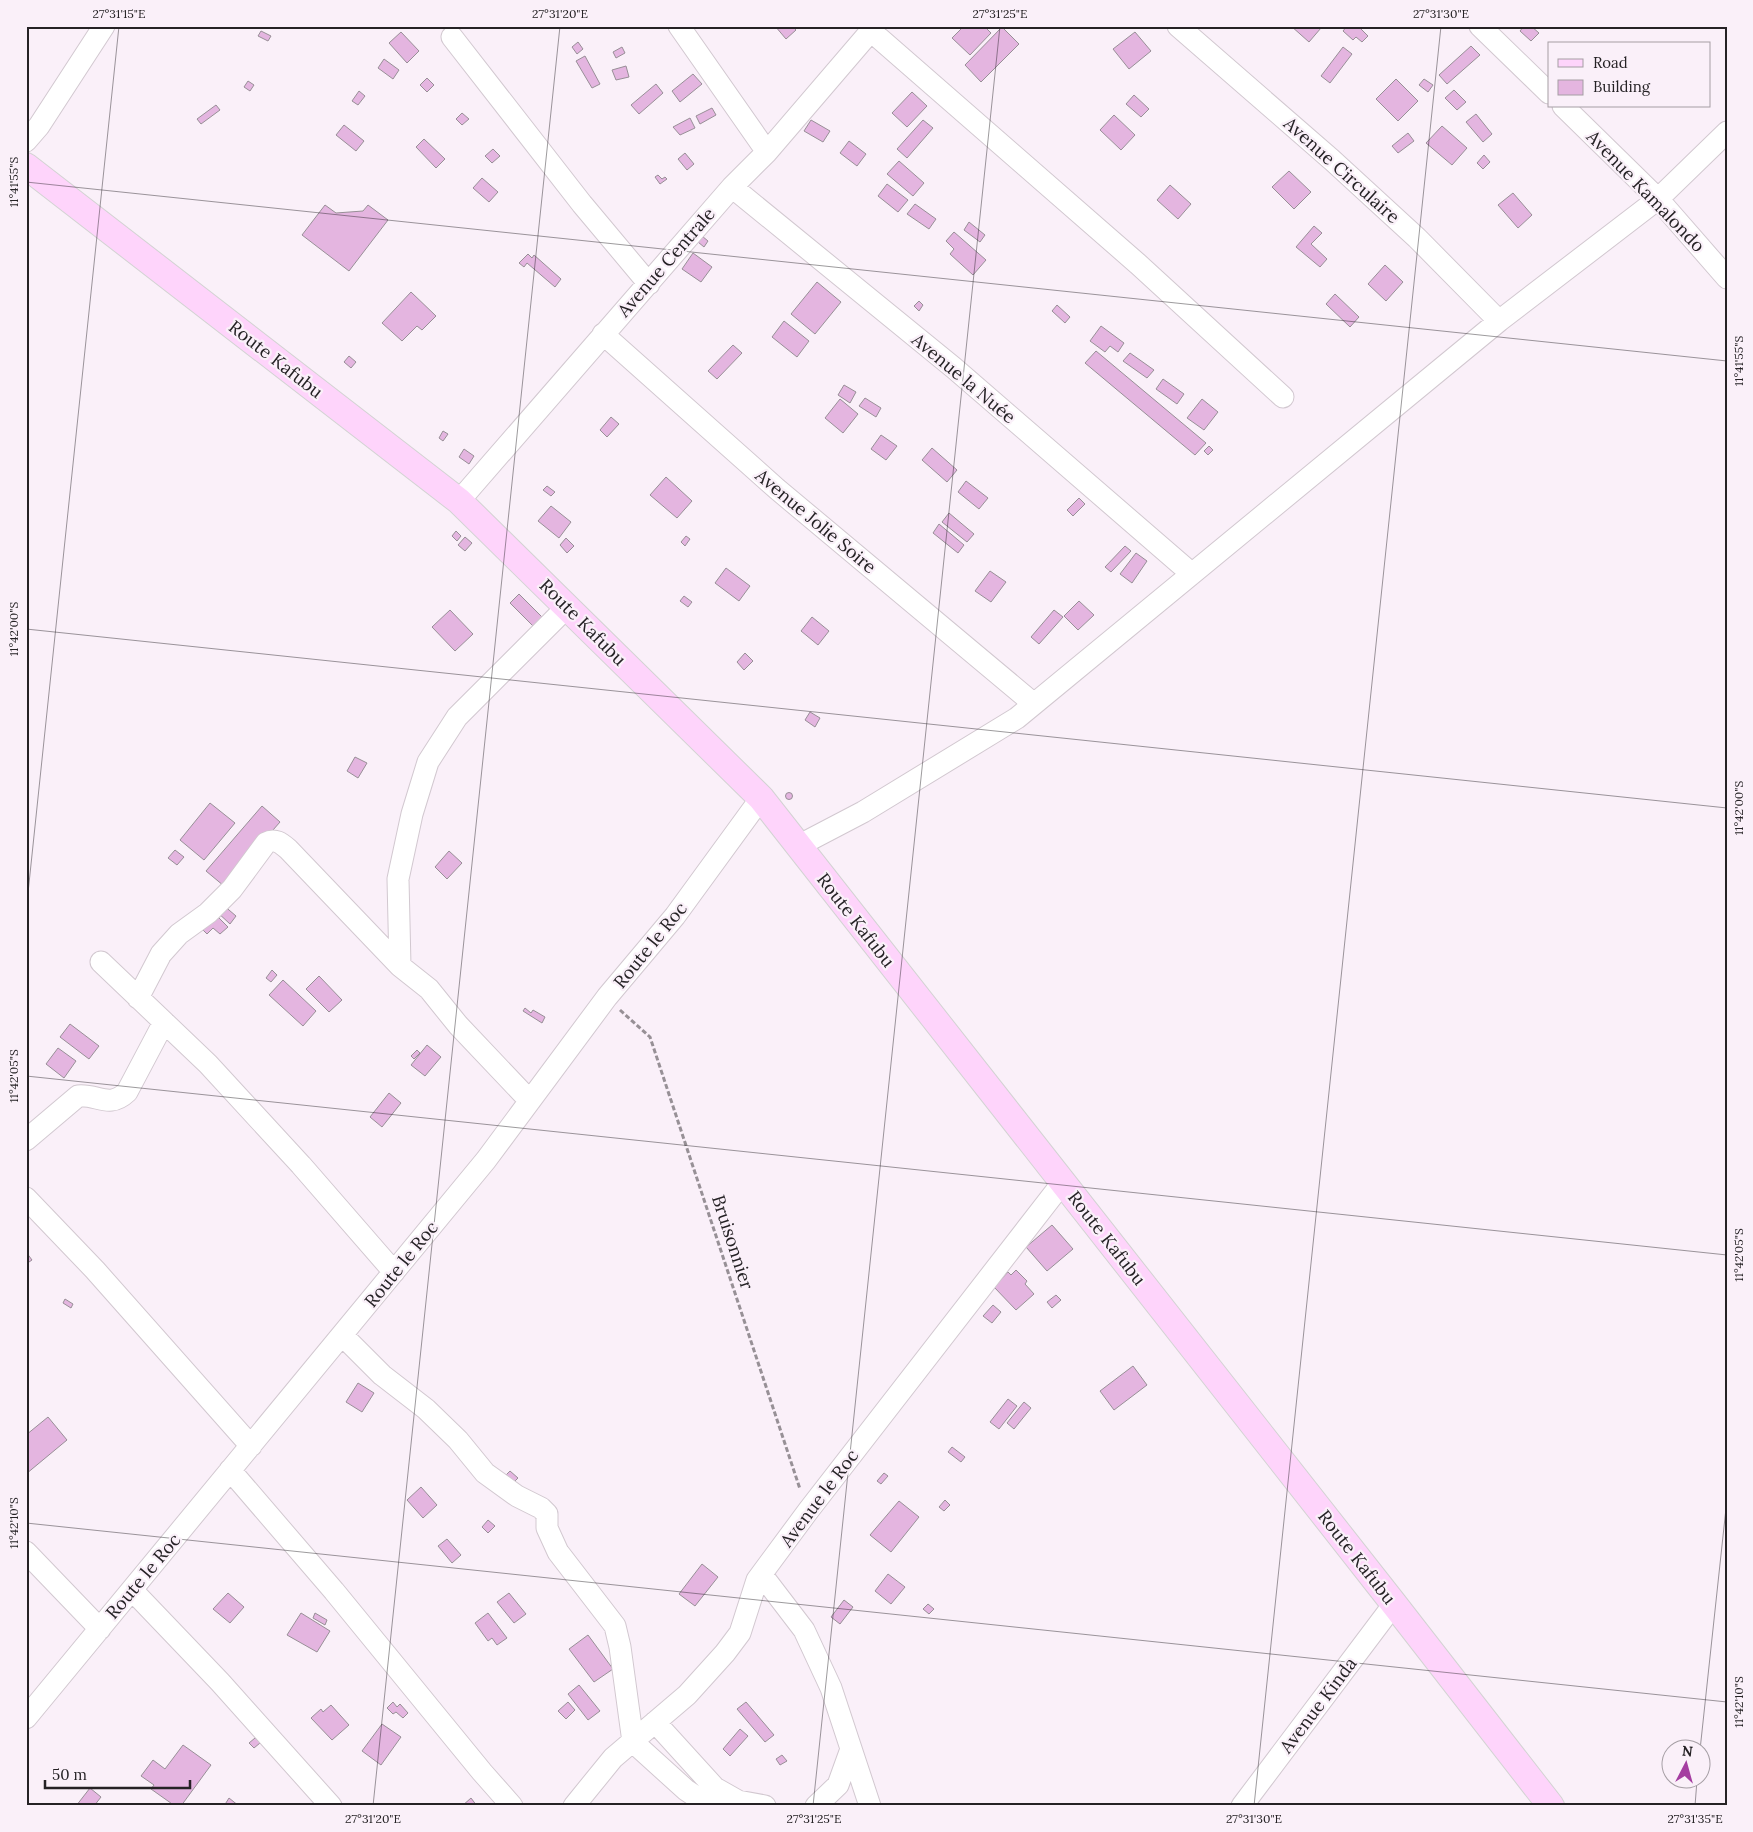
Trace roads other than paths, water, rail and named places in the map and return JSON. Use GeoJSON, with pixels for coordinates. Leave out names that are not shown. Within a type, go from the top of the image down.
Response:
{"type":"FeatureCollection","features":[{"type":"Feature","properties":{"kind":"main road","name":"Route Kafubu"},"geometry":{"type":"LineString","coordinates":[[26,166],[459,501],[761,798],[1394,1604],[1550,1806]]}},
{"type":"Feature","properties":{"kind":"street"},"geometry":{"type":"LineString","coordinates":[[26,141],[39,126],[104,26]]}},
{"type":"Feature","properties":{"kind":"street"},"geometry":{"type":"LineString","coordinates":[[679,26],[767,152]]}},
{"type":"Feature","properties":{"kind":"street","name":"Avenue Circulaire"},"geometry":{"type":"LineString","coordinates":[[1178,26],[1353,179],[1417,238],[1499,320]]}},
{"type":"Feature","properties":{"kind":"street"},"geometry":{"type":"LineString","coordinates":[[1480,26],[1548,92]]}},
{"type":"Feature","properties":{"kind":"street"},"geometry":{"type":"LineString","coordinates":[[873,28],[1138,264],[1283,397]]}},
{"type":"Feature","properties":{"kind":"street","name":"Avenue Centrale"},"geometry":{"type":"LineString","coordinates":[[459,501],[732,187],[767,152],[873,28]]}},
{"type":"Feature","properties":{"kind":"street"},"geometry":{"type":"LineString","coordinates":[[452,37],[582,204],[649,284]]}},
{"type":"Feature","properties":{"kind":"street","name":"Avenue Kamalondo"},"geometry":{"type":"LineString","coordinates":[[1565,108],[1658,199],[1727,278]]}},
{"type":"Feature","properties":{"kind":"street"},"geometry":{"type":"LineString","coordinates":[[798,846],[863,812],[1018,718],[1499,320],[1658,199],[1727,132]]}},
{"type":"Feature","properties":{"kind":"street","name":"Avenue la Nuée"},"geometry":{"type":"LineString","coordinates":[[732,187],[954,368],[1192,574]]}},
{"type":"Feature","properties":{"kind":"street","name":"Avenue Jolie Soire"},"geometry":{"type":"LineString","coordinates":[[603,334],[777,489],[1034,704]]}},
{"type":"Feature","properties":{"kind":"street"},"geometry":{"type":"LineString","coordinates":[[400,966],[398,879],[412,814],[428,762],[457,717],[567,607]]}},
{"type":"Feature","properties":{"kind":"street","name":"Route le Roc"},"geometry":{"type":"LineString","coordinates":[[26,1718],[486,1160],[607,997],[675,916],[761,798]]}},
{"type":"Feature","properties":{"kind":"street"},"geometry":{"type":"LineString","coordinates":[[138,998],[161,954],[179,934],[208,913],[232,889],[266,843],[277,841],[288,849],[400,966],[429,989],[458,1025],[530,1101]]}},
{"type":"Feature","properties":{"kind":"street"},"geometry":{"type":"LineString","coordinates":[[101,962],[208,1064],[295,1158],[394,1272]]}},
{"type":"Feature","properties":{"kind":"street"},"geometry":{"type":"LineString","coordinates":[[26,1140],[78,1096],[88,1095],[111,1101],[119,1099],[127,1092],[164,1022]]}},
{"type":"Feature","properties":{"kind":"street","name":"Avenue le Roc"},"geometry":{"type":"LineString","coordinates":[[574,1806],[613,1758],[687,1695],[725,1654],[740,1633],[758,1580],[808,1511],[1063,1182]]}},
{"type":"Feature","properties":{"kind":"street"},"geometry":{"type":"LineString","coordinates":[[26,1198],[95,1270],[251,1446]]}},
{"type":"Feature","properties":{"kind":"street"},"geometry":{"type":"LineString","coordinates":[[342,1335],[382,1375],[426,1409],[458,1440],[485,1473],[517,1496],[541,1508],[547,1514],[547,1528],[558,1552],[615,1626],[620,1647],[633,1742],[686,1790],[710,1806]]}},
{"type":"Feature","properties":{"kind":"street"},"geometry":{"type":"LineString","coordinates":[[230,1470],[334,1591],[512,1806]]}},
{"type":"Feature","properties":{"kind":"street"},"geometry":{"type":"LineString","coordinates":[[26,1552],[100,1629]]}},
{"type":"Feature","properties":{"kind":"street"},"geometry":{"type":"LineString","coordinates":[[762,1575],[804,1630],[830,1688],[870,1806]]}},
{"type":"Feature","properties":{"kind":"street"},"geometry":{"type":"LineString","coordinates":[[132,1590],[220,1682],[331,1806]]}},
{"type":"Feature","properties":{"kind":"street","name":"Avenue Kinda"},"geometry":{"type":"LineString","coordinates":[[1242,1806],[1394,1604]]}},
{"type":"Feature","properties":{"kind":"street"},"geometry":{"type":"LineString","coordinates":[[655,1722],[715,1788],[738,1801],[765,1806]]}},
{"type":"Feature","properties":{"kind":"street"},"geometry":{"type":"LineString","coordinates":[[819,1805],[838,1785],[851,1749]]}}]}
